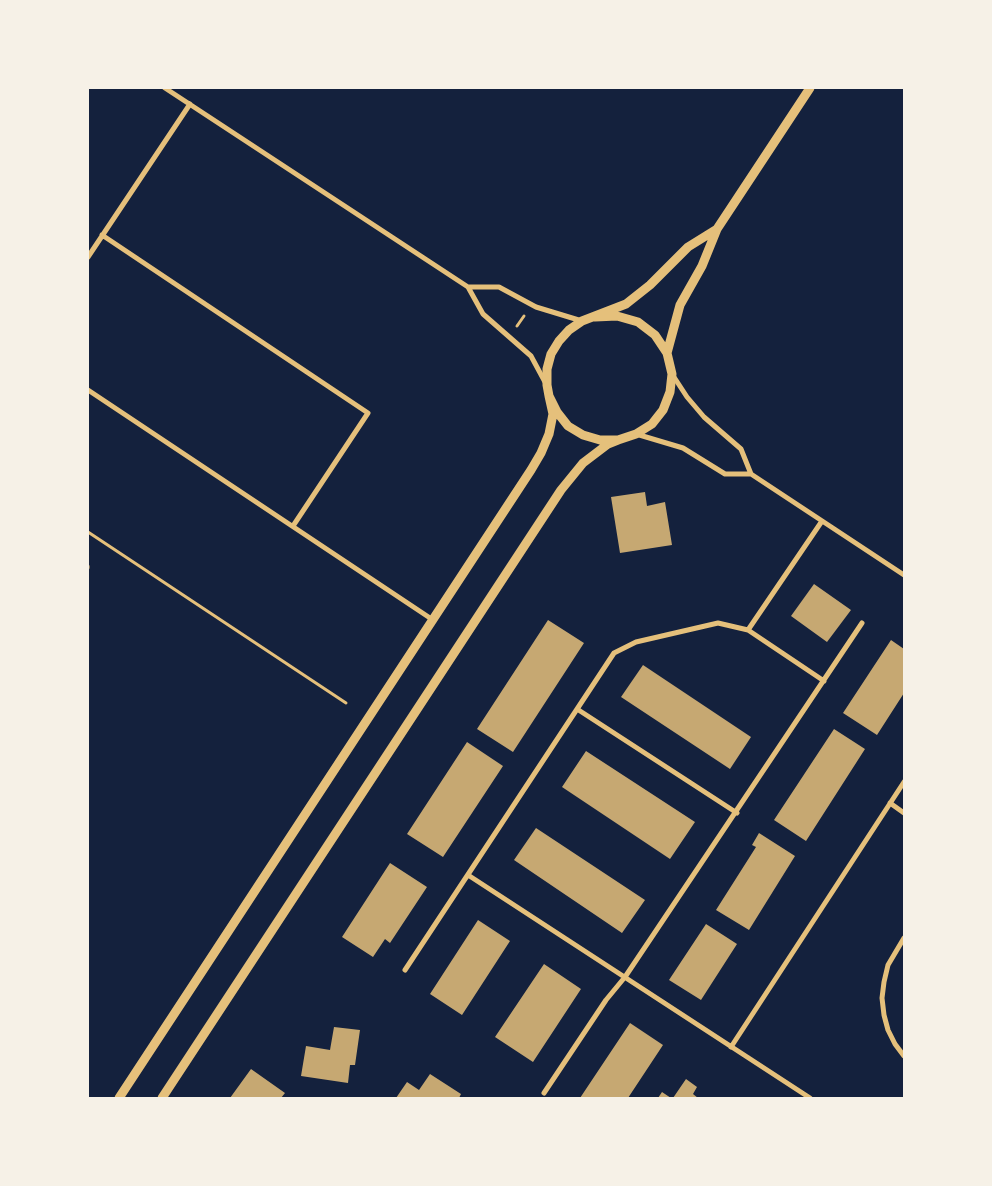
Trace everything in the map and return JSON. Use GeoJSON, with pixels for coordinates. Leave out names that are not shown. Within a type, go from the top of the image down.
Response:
{"type":"FeatureCollection","features":[{"type":"Feature","properties":{"kind":"street"},"geometry":{"type":"LineString","coordinates":[[165,88],[468,287],[484,314],[531,356],[547,385]]}},
{"type":"Feature","properties":{"kind":"street"},"geometry":{"type":"LineString","coordinates":[[667,353],[680,305],[702,266],[717,229],[810,88]]}},
{"type":"Feature","properties":{"kind":"street"},"geometry":{"type":"LineString","coordinates":[[88,257],[190,104]]}},
{"type":"Feature","properties":{"kind":"street"},"geometry":{"type":"LineString","coordinates":[[119,1098],[541,453],[553,414],[547,385],[547,370],[551,354],[559,341],[582,321],[626,304],[650,285],[688,246],[717,229]]}},
{"type":"Feature","properties":{"kind":"street"},"geometry":{"type":"LineString","coordinates":[[102,235],[368,413],[293,526]]}},
{"type":"Feature","properties":{"kind":"street"},"geometry":{"type":"LineString","coordinates":[[468,287],[499,287],[536,307],[582,321]]}},
{"type":"Feature","properties":{"kind":"street"},"geometry":{"type":"LineString","coordinates":[[595,317],[617,316],[638,322],[655,335],[667,353],[672,374],[687,397],[704,416],[742,449],[751,474]]}},
{"type":"Feature","properties":{"kind":"street"},"geometry":{"type":"LineString","coordinates":[[162,1098],[561,490],[583,463],[608,444],[636,434],[652,424],[663,410],[670,392],[672,374]]}},
{"type":"Feature","properties":{"kind":"street"},"geometry":{"type":"LineString","coordinates":[[88,390],[433,620]]}},
{"type":"Feature","properties":{"kind":"street"},"geometry":{"type":"LineString","coordinates":[[549,396],[557,412],[568,426],[592,438],[618,440]]}},
{"type":"Feature","properties":{"kind":"street"},"geometry":{"type":"LineString","coordinates":[[636,434],[683,448],[726,474],[751,474],[904,575]]}},
{"type":"Feature","properties":{"kind":"street"},"geometry":{"type":"LineString","coordinates":[[748,630],[822,521]]}},
{"type":"Feature","properties":{"kind":"street"},"geometry":{"type":"LineString","coordinates":[[405,970],[614,653],[636,642],[718,623],[748,630],[824,681]]}},
{"type":"Feature","properties":{"kind":"street"},"geometry":{"type":"LineString","coordinates":[[544,1093],[606,1000],[625,978],[737,813],[862,623]]}},
{"type":"Feature","properties":{"kind":"street"},"geometry":{"type":"LineString","coordinates":[[577,708],[737,813]]}},
{"type":"Feature","properties":{"kind":"street"},"geometry":{"type":"LineString","coordinates":[[731,1047],[904,782]]}},
{"type":"Feature","properties":{"kind":"street"},"geometry":{"type":"LineString","coordinates":[[890,803],[904,813]]}},
{"type":"Feature","properties":{"kind":"street"},"geometry":{"type":"LineString","coordinates":[[468,874],[810,1098]]}},
{"type":"Feature","properties":{"kind":"street"},"geometry":{"type":"LineString","coordinates":[[904,938],[888,965],[882,998],[888,1030],[904,1056]]}},
{"type":"Feature","properties":{"kind":"path"},"geometry":{"type":"LineString","coordinates":[[517,326],[524,316]]}},
{"type":"Feature","properties":{"kind":"path"},"geometry":{"type":"LineString","coordinates":[[88,532],[346,702]]}},
{"type":"Feature","properties":{"kind":"building"},"geometry":{"type":"Polygon","coordinates":[[[645,492],[647,506],[665,502],[672,545],[620,553],[611,497],[645,492]]]}},
{"type":"Feature","properties":{"kind":"building"},"geometry":{"type":"Polygon","coordinates":[[[814,584],[851,610],[827,642],[791,616],[814,584]]]}},
{"type":"Feature","properties":{"kind":"building"},"geometry":{"type":"Polygon","coordinates":[[[548,620],[584,643],[513,752],[477,729],[548,620]]]}},
{"type":"Feature","properties":{"kind":"building"},"geometry":{"type":"Polygon","coordinates":[[[891,640],[904,649],[904,693],[877,735],[843,713],[891,640]]]}},
{"type":"Feature","properties":{"kind":"building"},"geometry":{"type":"Polygon","coordinates":[[[643,665],[751,737],[730,769],[621,697],[643,665]]]}},
{"type":"Feature","properties":{"kind":"building"},"geometry":{"type":"Polygon","coordinates":[[[834,729],[865,749],[806,841],[774,820],[834,729]]]}},
{"type":"Feature","properties":{"kind":"building"},"geometry":{"type":"Polygon","coordinates":[[[467,742],[503,766],[443,857],[407,834],[467,742]]]}},
{"type":"Feature","properties":{"kind":"building"},"geometry":{"type":"Polygon","coordinates":[[[586,751],[695,822],[670,859],[562,787],[586,751]]]}},
{"type":"Feature","properties":{"kind":"building"},"geometry":{"type":"Polygon","coordinates":[[[536,828],[645,900],[622,933],[514,860],[536,828]]]}},
{"type":"Feature","properties":{"kind":"building"},"geometry":{"type":"Polygon","coordinates":[[[759,833],[795,856],[749,930],[716,910],[756,847],[752,845],[759,833]]]}},
{"type":"Feature","properties":{"kind":"building"},"geometry":{"type":"Polygon","coordinates":[[[390,863],[427,887],[390,943],[385,939],[373,957],[342,937],[390,863]]]}},
{"type":"Feature","properties":{"kind":"building"},"geometry":{"type":"Polygon","coordinates":[[[478,920],[510,941],[462,1015],[430,994],[478,920]]]}},
{"type":"Feature","properties":{"kind":"building"},"geometry":{"type":"Polygon","coordinates":[[[706,924],[737,944],[701,1000],[669,980],[706,924]]]}},
{"type":"Feature","properties":{"kind":"building"},"geometry":{"type":"Polygon","coordinates":[[[544,964],[581,989],[533,1062],[495,1037],[544,964]]]}},
{"type":"Feature","properties":{"kind":"building"},"geometry":{"type":"Polygon","coordinates":[[[630,1023],[663,1045],[628,1098],[580,1098],[630,1023]]]}},
{"type":"Feature","properties":{"kind":"building"},"geometry":{"type":"Polygon","coordinates":[[[334,1027],[360,1030],[355,1065],[350,1065],[348,1083],[301,1076],[306,1046],[330,1050],[334,1027]]]}},
{"type":"Feature","properties":{"kind":"building"},"geometry":{"type":"Polygon","coordinates":[[[251,1069],[285,1093],[281,1098],[230,1098],[251,1069]]]}},
{"type":"Feature","properties":{"kind":"building"},"geometry":{"type":"Polygon","coordinates":[[[430,1074],[461,1094],[459,1098],[396,1098],[407,1082],[419,1090],[430,1074]]]}},
{"type":"Feature","properties":{"kind":"building"},"geometry":{"type":"Polygon","coordinates":[[[686,1079],[697,1087],[693,1094],[698,1098],[673,1098],[686,1079]]]}},
{"type":"Feature","properties":{"kind":"building"},"geometry":{"type":"Polygon","coordinates":[[[662,1092],[671,1098],[658,1098],[662,1092]]]}}]}
